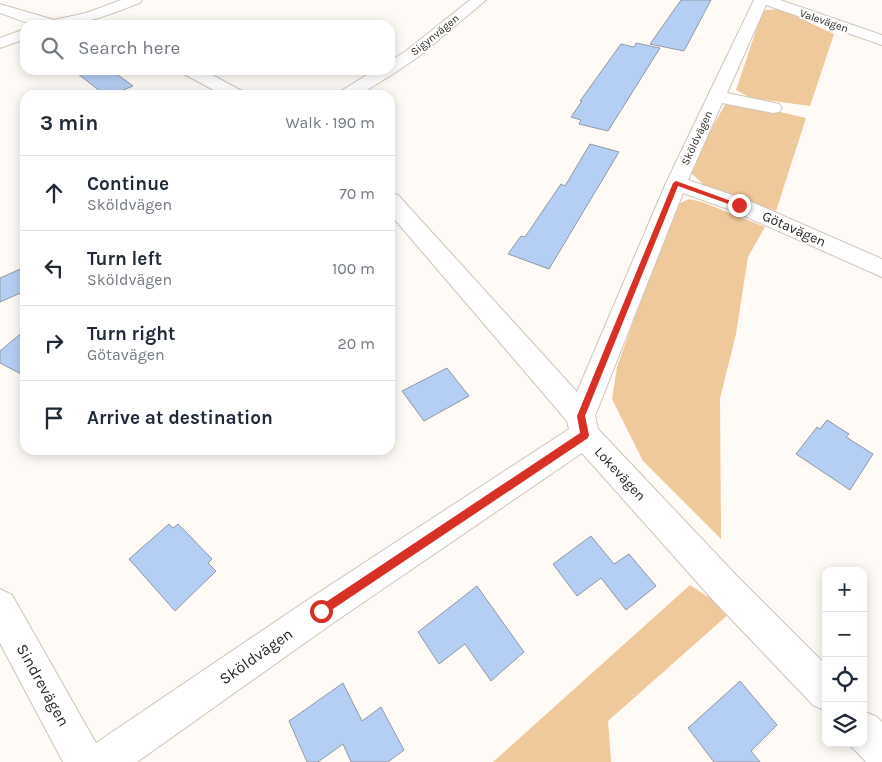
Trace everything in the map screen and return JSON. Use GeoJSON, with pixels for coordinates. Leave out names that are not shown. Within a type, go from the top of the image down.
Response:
{"type":"FeatureCollection","features":[{"type":"Feature","properties":{"kind":"street"},"geometry":{"type":"LineString","coordinates":[[74,20],[135,0]]}},
{"type":"Feature","properties":{"kind":"street","name":"Sigynvägen"},"geometry":{"type":"LineString","coordinates":[[395,65],[412,54],[479,0]]}},
{"type":"Feature","properties":{"kind":"street","name":"Sköldvägen"},"geometry":{"type":"LineString","coordinates":[[103,762],[583,426],[676,183],[761,0]]}},
{"type":"Feature","properties":{"kind":"street","name":"Valevägen"},"geometry":{"type":"LineString","coordinates":[[766,0],[882,40]]}},
{"type":"Feature","properties":{"kind":"street"},"geometry":{"type":"LineString","coordinates":[[0,8],[37,20]]}},
{"type":"Feature","properties":{"kind":"street"},"geometry":{"type":"LineString","coordinates":[[91,16],[99,20]]}},
{"type":"Feature","properties":{"kind":"street"},"geometry":{"type":"LineString","coordinates":[[0,43],[20,36]]}},
{"type":"Feature","properties":{"kind":"street"},"geometry":{"type":"LineString","coordinates":[[199,75],[227,90]]}},
{"type":"Feature","properties":{"kind":"street"},"geometry":{"type":"LineString","coordinates":[[355,90],[379,75]]}},
{"type":"Feature","properties":{"kind":"street"},"geometry":{"type":"LineString","coordinates":[[716,96],[773,108]]}},
{"type":"Feature","properties":{"kind":"street","name":"Götavägen"},"geometry":{"type":"LineString","coordinates":[[676,183],[739,205],[882,269]]}},
{"type":"Feature","properties":{"kind":"street","name":"Lokevägen"},"geometry":{"type":"LineString","coordinates":[[395,206],[583,426],[724,587],[822,688]]}},
{"type":"Feature","properties":{"kind":"street","name":"Sindrevägen"},"geometry":{"type":"LineString","coordinates":[[0,607],[86,762]]}},
{"type":"Feature","properties":{"kind":"street"},"geometry":{"type":"LineString","coordinates":[[867,735],[882,750]]}},
{"type":"Feature","properties":{"kind":"shaded area"},"geometry":{"type":"Polygon","coordinates":[[[780,9],[834,34],[810,106],[751,98],[736,90],[762,13],[766,10],[780,9]]]}},
{"type":"Feature","properties":{"kind":"shaded area"},"geometry":{"type":"Polygon","coordinates":[[[738,102],[806,118],[776,211],[706,187],[688,170],[726,103],[738,102]]]}},
{"type":"Feature","properties":{"kind":"shaded area"},"geometry":{"type":"Polygon","coordinates":[[[689,199],[702,202],[765,227],[748,257],[736,334],[720,398],[721,539],[643,461],[612,399],[617,367],[674,206],[689,199]]]}},
{"type":"Feature","properties":{"kind":"shaded area"},"geometry":{"type":"Polygon","coordinates":[[[690,585],[731,612],[608,721],[611,762],[493,762],[690,585]]]}},
{"type":"Feature","properties":{"kind":"building"},"geometry":{"type":"Polygon","coordinates":[[[681,0],[711,0],[684,51],[650,44],[681,0]]]}},
{"type":"Feature","properties":{"kind":"building"},"geometry":{"type":"Polygon","coordinates":[[[636,43],[660,48],[608,131],[579,124],[581,120],[571,117],[582,101],[580,101],[621,44],[634,47],[636,43]]]}},
{"type":"Feature","properties":{"kind":"building"},"geometry":{"type":"Polygon","coordinates":[[[79,75],[118,75],[133,86],[123,90],[99,90],[79,75]]]}},
{"type":"Feature","properties":{"kind":"building"},"geometry":{"type":"Polygon","coordinates":[[[590,144],[619,152],[549,269],[508,254],[521,236],[525,237],[561,184],[565,186],[590,144]]]}},
{"type":"Feature","properties":{"kind":"building"},"geometry":{"type":"Polygon","coordinates":[[[20,269],[20,293],[0,302],[0,278],[20,269]]]}},
{"type":"Feature","properties":{"kind":"building"},"geometry":{"type":"Polygon","coordinates":[[[20,334],[20,373],[0,363],[0,351],[20,334]]]}},
{"type":"Feature","properties":{"kind":"building"},"geometry":{"type":"Polygon","coordinates":[[[447,368],[469,396],[424,421],[402,391],[447,368]]]}},
{"type":"Feature","properties":{"kind":"building"},"geometry":{"type":"Polygon","coordinates":[[[827,420],[849,434],[846,437],[873,454],[850,490],[796,454],[817,427],[820,429],[827,420]]]}},
{"type":"Feature","properties":{"kind":"building"},"geometry":{"type":"Polygon","coordinates":[[[169,524],[173,528],[178,524],[212,559],[208,563],[216,571],[175,611],[129,559],[169,524]]]}},
{"type":"Feature","properties":{"kind":"building"},"geometry":{"type":"Polygon","coordinates":[[[591,536],[614,564],[629,554],[656,586],[626,610],[601,578],[577,596],[553,564],[591,536]]]}},
{"type":"Feature","properties":{"kind":"building"},"geometry":{"type":"Polygon","coordinates":[[[477,586],[524,652],[491,681],[465,644],[439,664],[418,632],[477,586]]]}},
{"type":"Feature","properties":{"kind":"building"},"geometry":{"type":"Polygon","coordinates":[[[740,681],[777,725],[751,751],[760,762],[714,762],[688,728],[740,681]]]}},
{"type":"Feature","properties":{"kind":"building"},"geometry":{"type":"Polygon","coordinates":[[[343,683],[362,721],[381,707],[404,750],[388,762],[351,762],[343,744],[318,762],[307,762],[289,721],[343,683]]]}},
{"type":"Feature","properties":{"kind":"route"},"geometry":{"type":"LineString","coordinates":[[321,611],[584,435],[581,416],[676,183],[739,205]]}}]}
